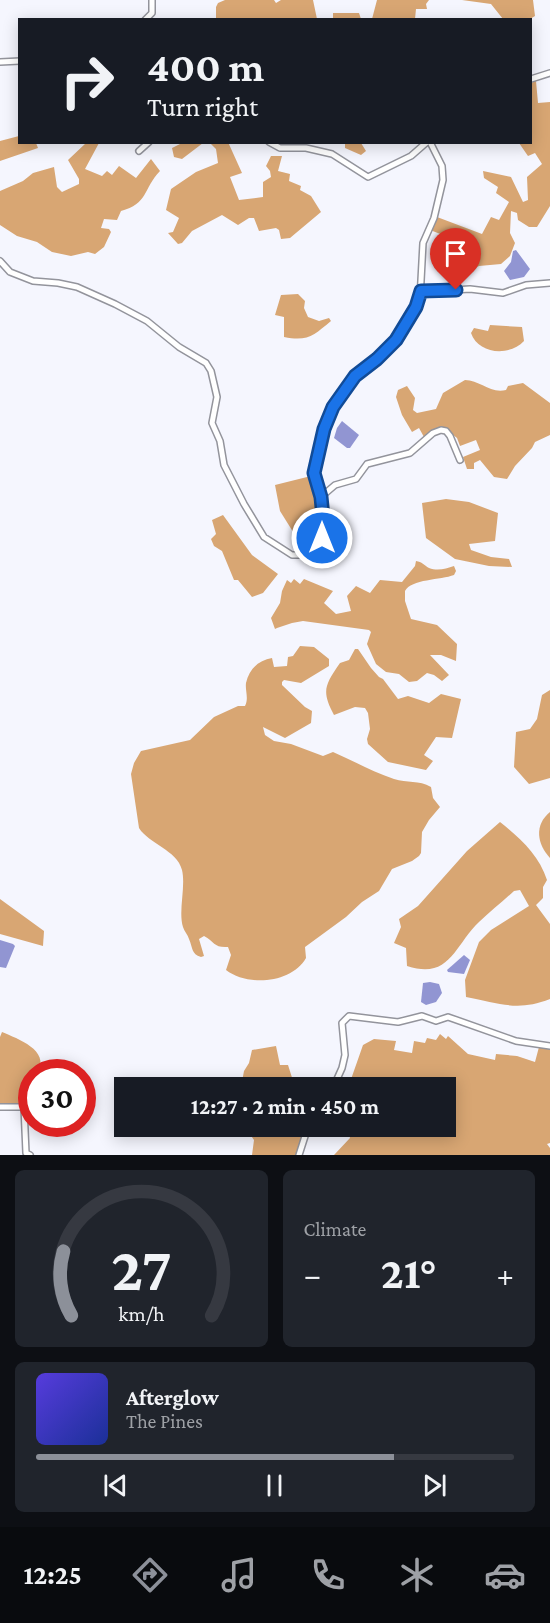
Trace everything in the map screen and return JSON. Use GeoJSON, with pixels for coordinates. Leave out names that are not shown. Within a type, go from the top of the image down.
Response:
{"type":"FeatureCollection","features":[{"type":"Feature","properties":{"kind":"street"},"geometry":{"type":"LineString","coordinates":[[147,18],[152,13],[152,0]]}},
{"type":"Feature","properties":{"kind":"street"},"geometry":{"type":"LineString","coordinates":[[0,62],[18,61]]}},
{"type":"Feature","properties":{"kind":"street"},"geometry":{"type":"LineString","coordinates":[[532,80],[550,73]]}},
{"type":"Feature","properties":{"kind":"street"},"geometry":{"type":"LineString","coordinates":[[139,151],[147,144]]}},
{"type":"Feature","properties":{"kind":"street"},"geometry":{"type":"LineString","coordinates":[[273,144],[280,148],[306,148],[332,154],[368,177],[411,156],[426,144]]}},
{"type":"Feature","properties":{"kind":"street"},"geometry":{"type":"LineString","coordinates":[[0,261],[10,272],[33,281],[58,282],[77,287],[115,304],[147,321],[179,347],[206,363],[211,371],[217,397],[212,423],[220,441],[224,465],[258,531],[270,542],[297,556],[306,555],[318,545],[324,532],[321,497],[314,473],[324,429],[333,407],[355,376],[396,340],[416,307],[421,291],[423,243],[434,218],[443,180],[442,166],[429,144]]}},
{"type":"Feature","properties":{"kind":"street"},"geometry":{"type":"LineString","coordinates":[[421,291],[470,289],[503,293],[526,285],[550,283]]}},
{"type":"Feature","properties":{"kind":"street"},"geometry":{"type":"LineString","coordinates":[[321,497],[335,485],[356,479],[367,464],[410,453],[433,433],[441,430],[446,431],[450,436],[460,460]]}},
{"type":"Feature","properties":{"kind":"street"},"geometry":{"type":"LineString","coordinates":[[337,1077],[345,1058],[342,1023],[349,1016],[398,1022],[422,1016],[436,1021],[448,1017],[516,1041],[550,1046]]}},
{"type":"Feature","properties":{"kind":"street"},"geometry":{"type":"LineString","coordinates":[[0,1107],[24,1107],[26,1153],[30,1155]]}},
{"type":"Feature","properties":{"kind":"street"},"geometry":{"type":"LineString","coordinates":[[299,1155],[305,1137]]}},
{"type":"Feature","properties":{"kind":"shaded area"},"geometry":{"type":"Polygon","coordinates":[[[225,0],[274,0],[276,3],[281,0],[313,0],[317,18],[216,18],[218,3],[225,0]]]}},
{"type":"Feature","properties":{"kind":"shaded area"},"geometry":{"type":"Polygon","coordinates":[[[377,0],[429,0],[426,4],[427,9],[416,9],[415,18],[372,18],[377,0]]]}},
{"type":"Feature","properties":{"kind":"shaded area"},"geometry":{"type":"Polygon","coordinates":[[[462,0],[533,0],[535,16],[502,18],[491,4],[462,0]]]}},
{"type":"Feature","properties":{"kind":"shaded area"},"geometry":{"type":"Polygon","coordinates":[[[333,13],[359,13],[361,18],[333,18],[333,13]]]}},
{"type":"Feature","properties":{"kind":"shaded area"},"geometry":{"type":"Polygon","coordinates":[[[536,81],[538,103],[550,102],[550,206],[537,227],[529,227],[518,220],[517,213],[511,211],[510,233],[515,243],[510,256],[501,264],[451,269],[452,261],[439,257],[443,235],[430,230],[437,217],[482,234],[491,217],[499,220],[509,202],[496,193],[498,187],[484,178],[483,171],[511,177],[523,202],[528,200],[527,177],[542,164],[535,153],[528,156],[520,144],[532,144],[532,83],[536,81]]]}},
{"type":"Feature","properties":{"kind":"shaded area"},"geometry":{"type":"Polygon","coordinates":[[[18,136],[18,144],[36,144],[38,148],[0,161],[0,141],[18,136]]]}},
{"type":"Feature","properties":{"kind":"shaded area"},"geometry":{"type":"Polygon","coordinates":[[[85,144],[98,144],[85,169],[102,176],[107,171],[112,175],[119,166],[136,178],[151,159],[160,171],[141,200],[121,211],[117,220],[104,219],[101,228],[109,229],[111,232],[104,247],[95,254],[88,252],[71,256],[52,252],[37,242],[17,236],[0,225],[0,191],[23,181],[33,173],[54,167],[57,187],[62,192],[79,184],[79,179],[68,160],[85,144]]]}},
{"type":"Feature","properties":{"kind":"shaded area"},"geometry":{"type":"Polygon","coordinates":[[[180,144],[202,144],[182,159],[174,157],[172,148],[180,144]]]}},
{"type":"Feature","properties":{"kind":"shaded area"},"geometry":{"type":"Polygon","coordinates":[[[211,144],[229,144],[242,173],[230,177],[239,200],[263,197],[263,182],[271,177],[266,166],[271,156],[282,156],[278,171],[290,174],[289,181],[301,186],[300,190],[311,196],[321,212],[290,238],[281,239],[279,230],[276,228],[259,231],[254,218],[249,218],[238,225],[222,215],[192,231],[182,243],[178,244],[168,233],[173,232],[179,218],[166,210],[171,189],[196,172],[218,163],[216,149],[211,144]]]}},
{"type":"Feature","properties":{"kind":"shaded area"},"geometry":{"type":"Polygon","coordinates":[[[345,144],[362,144],[366,151],[361,155],[345,148],[345,144]]]}},
{"type":"Feature","properties":{"kind":"shaded area"},"geometry":{"type":"Polygon","coordinates":[[[298,294],[305,301],[304,308],[308,317],[319,321],[329,318],[331,321],[305,338],[284,337],[284,317],[275,315],[281,295],[298,294]]]}},
{"type":"Feature","properties":{"kind":"shaded area"},"geometry":{"type":"Polygon","coordinates":[[[490,325],[522,327],[524,341],[518,346],[502,351],[487,349],[475,340],[471,333],[474,328],[488,331],[490,325]]]}},
{"type":"Feature","properties":{"kind":"shaded area"},"geometry":{"type":"Polygon","coordinates":[[[465,380],[500,391],[506,390],[508,386],[523,383],[550,403],[550,435],[535,442],[507,479],[494,477],[480,460],[474,463],[474,469],[467,469],[463,457],[480,450],[476,440],[460,446],[457,438],[443,427],[424,437],[419,428],[412,432],[402,415],[396,397],[398,390],[407,386],[415,398],[413,410],[417,413],[436,409],[443,393],[465,380]]]}},
{"type":"Feature","properties":{"kind":"shaded area"},"geometry":{"type":"Polygon","coordinates":[[[311,476],[320,507],[302,519],[306,527],[295,535],[280,511],[275,485],[311,476]]]}},
{"type":"Feature","properties":{"kind":"shaded area"},"geometry":{"type":"Polygon","coordinates":[[[446,499],[469,502],[498,513],[495,541],[469,544],[471,550],[491,557],[509,559],[512,567],[489,566],[455,559],[426,538],[422,503],[446,499]]]}},
{"type":"Feature","properties":{"kind":"shaded area"},"geometry":{"type":"Polygon","coordinates":[[[223,515],[252,555],[278,574],[263,593],[252,597],[238,580],[234,580],[222,551],[214,546],[211,539],[216,534],[212,520],[223,515]]]}},
{"type":"Feature","properties":{"kind":"shaded area"},"geometry":{"type":"Polygon","coordinates":[[[416,561],[435,569],[454,566],[456,571],[454,575],[448,577],[413,584],[405,591],[405,601],[411,619],[437,625],[457,644],[456,661],[441,655],[430,655],[449,675],[442,681],[427,673],[417,681],[409,682],[399,674],[386,672],[376,664],[367,644],[371,632],[369,630],[303,621],[275,629],[271,618],[280,603],[287,580],[291,583],[294,579],[300,584],[304,579],[333,591],[324,603],[336,614],[351,611],[347,596],[356,586],[370,593],[380,580],[402,582],[415,566],[416,561]]]}},
{"type":"Feature","properties":{"kind":"shaded area"},"geometry":{"type":"Polygon","coordinates":[[[300,646],[314,647],[329,659],[329,666],[301,683],[284,680],[282,682],[282,685],[312,711],[311,723],[285,738],[263,727],[265,735],[274,741],[291,744],[323,756],[333,752],[394,779],[417,782],[431,787],[433,798],[440,807],[422,832],[419,856],[392,869],[379,891],[305,947],[306,958],[299,966],[291,973],[269,980],[246,979],[226,970],[231,955],[228,947],[217,946],[204,936],[199,939],[204,956],[198,956],[194,952],[182,921],[182,870],[175,857],[139,828],[131,774],[141,751],[190,740],[214,717],[238,706],[245,706],[246,683],[255,666],[272,658],[274,667],[287,666],[288,657],[293,656],[300,646]]]}},
{"type":"Feature","properties":{"kind":"shaded area"},"geometry":{"type":"Polygon","coordinates":[[[355,649],[358,649],[398,699],[408,696],[429,703],[441,694],[461,699],[452,738],[436,737],[424,755],[433,761],[426,770],[388,762],[368,744],[370,729],[365,708],[355,707],[334,715],[327,700],[326,688],[340,663],[349,660],[355,649]]]}},
{"type":"Feature","properties":{"kind":"shaded area"},"geometry":{"type":"Polygon","coordinates":[[[550,690],[550,778],[529,784],[514,767],[516,732],[530,729],[537,719],[542,695],[550,690]]]}},
{"type":"Feature","properties":{"kind":"shaded area"},"geometry":{"type":"Polygon","coordinates":[[[550,812],[550,858],[542,847],[539,835],[541,823],[550,812]]]}},
{"type":"Feature","properties":{"kind":"shaded area"},"geometry":{"type":"Polygon","coordinates":[[[500,822],[534,855],[547,880],[543,887],[543,898],[536,905],[550,924],[550,999],[528,1005],[508,1005],[466,997],[465,980],[479,942],[491,930],[529,906],[520,890],[514,891],[479,922],[442,965],[421,969],[407,966],[406,948],[394,943],[401,927],[399,919],[418,906],[467,851],[500,822]]]}},
{"type":"Feature","properties":{"kind":"shaded area"},"geometry":{"type":"Polygon","coordinates":[[[0,899],[44,931],[43,946],[0,934],[0,899]]]}},
{"type":"Feature","properties":{"kind":"shaded area"},"geometry":{"type":"Polygon","coordinates":[[[2,1032],[16,1038],[31,1046],[40,1057],[40,1059],[18,1059],[18,1105],[0,1106],[0,1037],[2,1032]]]}},
{"type":"Feature","properties":{"kind":"shaded area"},"geometry":{"type":"Polygon","coordinates":[[[440,1034],[446,1039],[448,1036],[468,1054],[495,1060],[496,1054],[517,1056],[535,1062],[539,1047],[550,1049],[550,1143],[547,1144],[550,1148],[550,1155],[334,1155],[350,1137],[456,1137],[456,1077],[352,1077],[363,1045],[374,1039],[396,1041],[394,1050],[412,1053],[414,1041],[425,1043],[427,1038],[436,1040],[440,1034]]]}},
{"type":"Feature","properties":{"kind":"shaded area"},"geometry":{"type":"Polygon","coordinates":[[[276,1046],[280,1065],[288,1065],[292,1077],[243,1077],[252,1050],[276,1046]]]}},
{"type":"Feature","properties":{"kind":"shaded area"},"geometry":{"type":"Polygon","coordinates":[[[252,1137],[304,1137],[298,1155],[252,1155],[254,1140],[252,1137]]]}},
{"type":"Feature","properties":{"kind":"water"},"geometry":{"type":"Polygon","coordinates":[[[516,250],[530,269],[524,277],[510,280],[504,271],[511,262],[513,251],[516,250]]]}},
{"type":"Feature","properties":{"kind":"water"},"geometry":{"type":"Polygon","coordinates":[[[342,421],[359,435],[350,448],[334,438],[342,421]]]}},
{"type":"Feature","properties":{"kind":"water"},"geometry":{"type":"Polygon","coordinates":[[[0,940],[15,946],[6,968],[0,967],[0,940]]]}},
{"type":"Feature","properties":{"kind":"water"},"geometry":{"type":"Polygon","coordinates":[[[464,955],[470,960],[464,974],[448,972],[447,970],[464,955]]]}},
{"type":"Feature","properties":{"kind":"water"},"geometry":{"type":"Polygon","coordinates":[[[423,983],[439,984],[442,993],[436,1002],[426,1005],[421,1002],[423,983]]]}},
{"type":"Feature","properties":{"kind":"route"},"geometry":{"type":"LineString","coordinates":[[322,538],[324,527],[321,497],[314,473],[324,429],[333,407],[355,376],[396,340],[416,307],[421,291],[456,290]]}}]}
